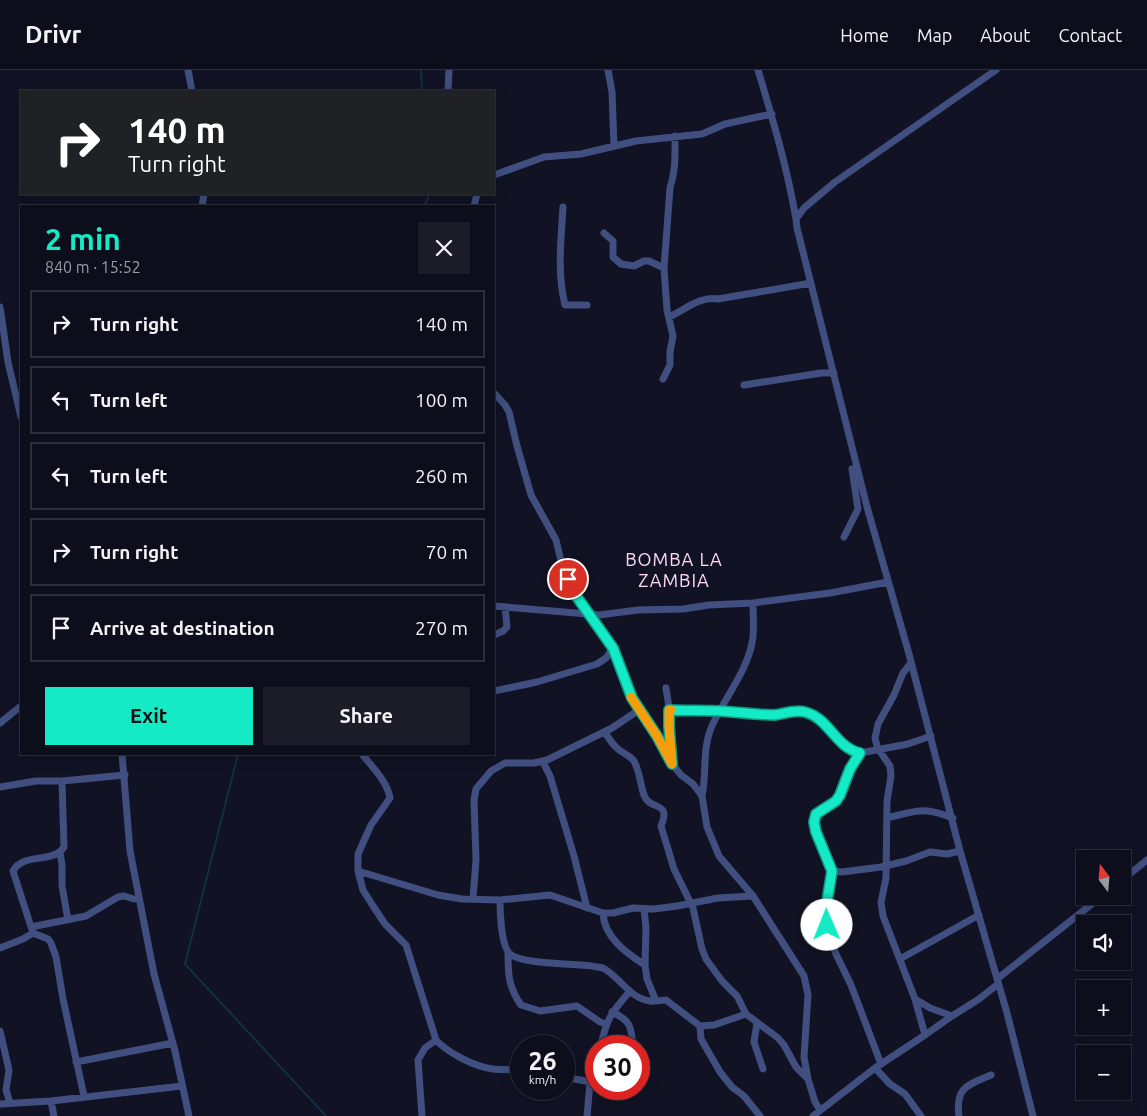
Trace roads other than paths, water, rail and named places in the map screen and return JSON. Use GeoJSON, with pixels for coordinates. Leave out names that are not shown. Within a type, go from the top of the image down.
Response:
{"type":"FeatureCollection","features":[{"type":"Feature","properties":{"kind":"street"},"geometry":{"type":"LineString","coordinates":[[188,70],[192,90]]}},
{"type":"Feature","properties":{"kind":"street"},"geometry":{"type":"LineString","coordinates":[[448,90],[449,70]]}},
{"type":"Feature","properties":{"kind":"street"},"geometry":{"type":"LineString","coordinates":[[608,70],[612,92],[614,146]]}},
{"type":"Feature","properties":{"kind":"street"},"geometry":{"type":"LineString","coordinates":[[758,70],[788,172],[797,228],[834,372],[855,465],[911,662],[953,818],[960,851],[998,981],[1033,1116]]}},
{"type":"Feature","properties":{"kind":"street"},"geometry":{"type":"LineString","coordinates":[[796,219],[804,208],[835,182],[996,70]]}},
{"type":"Feature","properties":{"kind":"street"},"geometry":{"type":"LineString","coordinates":[[495,175],[544,157],[581,154],[636,141],[702,134],[725,124],[772,114]]}},
{"type":"Feature","properties":{"kind":"street"},"geometry":{"type":"LineString","coordinates":[[663,379],[670,365],[673,336],[664,291],[664,268],[670,188],[676,159],[675,136]]}},
{"type":"Feature","properties":{"kind":"street"},"geometry":{"type":"LineString","coordinates":[[562,207],[560,270],[562,294],[565,305],[587,305]]}},
{"type":"Feature","properties":{"kind":"street"},"geometry":{"type":"LineString","coordinates":[[604,234],[613,241],[614,257],[621,264],[634,266],[649,261],[664,268]]}},
{"type":"Feature","properties":{"kind":"street"},"geometry":{"type":"LineString","coordinates":[[669,318],[681,312],[684,308],[711,298],[718,299],[811,284]]}},
{"type":"Feature","properties":{"kind":"street"},"geometry":{"type":"LineString","coordinates":[[0,307],[8,362],[20,413]]}},
{"type":"Feature","properties":{"kind":"street"},"geometry":{"type":"LineString","coordinates":[[744,385],[834,372]]}},
{"type":"Feature","properties":{"kind":"street"},"geometry":{"type":"LineString","coordinates":[[495,394],[505,404],[509,412],[531,495],[556,540],[563,569],[572,590],[613,648],[627,689],[657,736],[672,764],[681,775],[694,784],[702,796]]}},
{"type":"Feature","properties":{"kind":"street"},"geometry":{"type":"LineString","coordinates":[[844,536],[858,509],[852,459]]}},
{"type":"Feature","properties":{"kind":"street"},"geometry":{"type":"LineString","coordinates":[[495,606],[599,615],[638,610],[682,609],[753,602],[830,593],[888,582]]}},
{"type":"Feature","properties":{"kind":"street"},"geometry":{"type":"LineString","coordinates":[[753,602],[753,637],[751,648],[736,683],[711,728],[705,751],[702,796],[708,827],[719,856],[753,896],[779,939],[797,964],[807,985],[804,1057],[817,1114],[878,1066],[980,999],[998,981],[1091,905]]}},
{"type":"Feature","properties":{"kind":"street"},"geometry":{"type":"LineString","coordinates":[[495,635],[507,627],[505,607]]}},
{"type":"Feature","properties":{"kind":"street"},"geometry":{"type":"LineString","coordinates":[[495,692],[537,682],[597,664],[606,658],[613,648]]}},
{"type":"Feature","properties":{"kind":"street"},"geometry":{"type":"LineString","coordinates":[[911,662],[903,673],[894,695],[878,724],[875,738],[879,750],[890,766],[891,776],[887,818],[886,878],[881,902],[883,916],[915,999],[926,1035]]}},
{"type":"Feature","properties":{"kind":"street"},"geometry":{"type":"LineString","coordinates":[[666,688],[672,764]]}},
{"type":"Feature","properties":{"kind":"street"},"geometry":{"type":"LineString","coordinates":[[0,723],[20,707]]}},
{"type":"Feature","properties":{"kind":"street"},"geometry":{"type":"LineString","coordinates":[[473,899],[476,860],[474,800],[476,789],[491,771],[498,766],[512,762],[543,762],[604,732],[639,710]]}},
{"type":"Feature","properties":{"kind":"street"},"geometry":{"type":"LineString","coordinates":[[669,710],[775,715],[806,712],[825,723],[832,734],[847,748],[860,753],[908,744],[931,736]]}},
{"type":"Feature","properties":{"kind":"street"},"geometry":{"type":"LineString","coordinates":[[604,732],[616,748],[633,759],[646,799],[659,807],[665,814],[661,826],[663,834],[674,868],[696,917],[702,949],[706,959],[722,981],[737,996],[746,1014],[778,1038],[796,1067],[808,1079]]}},
{"type":"Feature","properties":{"kind":"street"},"geometry":{"type":"LineString","coordinates":[[860,753],[850,769],[836,801],[815,816],[816,832],[832,871],[825,914],[829,936],[851,985],[878,1066],[888,1082],[906,1094],[921,1116]]}},
{"type":"Feature","properties":{"kind":"street"},"geometry":{"type":"LineString","coordinates":[[122,755],[130,850],[154,974],[173,1043],[189,1116]]}},
{"type":"Feature","properties":{"kind":"street"},"geometry":{"type":"LineString","coordinates":[[363,755],[379,776],[389,792],[390,798],[371,825],[358,854],[358,871],[363,890],[385,924],[406,945],[436,1040],[440,1045],[464,1060],[490,1069],[510,1070]]}},
{"type":"Feature","properties":{"kind":"street"},"geometry":{"type":"LineString","coordinates":[[543,762],[550,776],[588,908]]}},
{"type":"Feature","properties":{"kind":"street"},"geometry":{"type":"LineString","coordinates":[[0,787],[36,781],[62,782],[125,775]]}},
{"type":"Feature","properties":{"kind":"street"},"geometry":{"type":"LineString","coordinates":[[62,782],[64,847],[60,852],[47,857],[22,862],[13,871],[32,930],[48,939],[56,957],[84,1096]]}},
{"type":"Feature","properties":{"kind":"street"},"geometry":{"type":"LineString","coordinates":[[887,818],[920,810],[928,810],[953,818]]}},
{"type":"Feature","properties":{"kind":"street"},"geometry":{"type":"LineString","coordinates":[[832,871],[860,870],[906,861],[930,852],[946,854],[960,851]]}},
{"type":"Feature","properties":{"kind":"street"},"geometry":{"type":"LineString","coordinates":[[60,852],[62,886],[68,920]]}},
{"type":"Feature","properties":{"kind":"street"},"geometry":{"type":"LineString","coordinates":[[1131,873],[1147,860]]}},
{"type":"Feature","properties":{"kind":"street"},"geometry":{"type":"LineString","coordinates":[[358,871],[438,895],[500,900],[550,895],[603,913],[633,908],[669,907],[718,898],[753,896]]}},
{"type":"Feature","properties":{"kind":"street"},"geometry":{"type":"LineString","coordinates":[[0,948],[22,939],[32,930],[86,916],[118,897],[124,896],[134,899]]}},
{"type":"Feature","properties":{"kind":"street"},"geometry":{"type":"LineString","coordinates":[[500,900],[502,923],[508,952],[508,974],[511,988],[521,1005],[540,1011],[577,1006],[606,1024]]}},
{"type":"Feature","properties":{"kind":"street"},"geometry":{"type":"LineString","coordinates":[[644,909],[646,928],[644,965],[647,979],[656,1001]]}},
{"type":"Feature","properties":{"kind":"street"},"geometry":{"type":"LineString","coordinates":[[603,913],[605,925],[618,946],[644,965]]}},
{"type":"Feature","properties":{"kind":"street"},"geometry":{"type":"LineString","coordinates":[[900,959],[979,915]]}},
{"type":"Feature","properties":{"kind":"street"},"geometry":{"type":"LineString","coordinates":[[508,952],[522,960],[603,968],[630,991],[650,1001],[666,1000],[700,1026],[714,1025],[746,1014]]}},
{"type":"Feature","properties":{"kind":"street"},"geometry":{"type":"LineString","coordinates":[[604,1035],[612,1012],[630,991]]}},
{"type":"Feature","properties":{"kind":"street"},"geometry":{"type":"LineString","coordinates":[[915,999],[930,1008],[952,1016]]}},
{"type":"Feature","properties":{"kind":"street"},"geometry":{"type":"LineString","coordinates":[[612,1012],[628,1022],[632,1035]]}},
{"type":"Feature","properties":{"kind":"street"},"geometry":{"type":"LineString","coordinates":[[757,1023],[754,1042],[763,1070]]}},
{"type":"Feature","properties":{"kind":"street"},"geometry":{"type":"LineString","coordinates":[[700,1026],[701,1039],[720,1072],[732,1087],[744,1096],[760,1116]]}},
{"type":"Feature","properties":{"kind":"street"},"geometry":{"type":"LineString","coordinates":[[0,1031],[9,1070],[6,1090],[10,1103]]}},
{"type":"Feature","properties":{"kind":"street"},"geometry":{"type":"LineString","coordinates":[[422,1116],[418,1060],[425,1048],[436,1040]]}},
{"type":"Feature","properties":{"kind":"street"},"geometry":{"type":"LineString","coordinates":[[76,1062],[173,1043]]}},
{"type":"Feature","properties":{"kind":"street"},"geometry":{"type":"LineString","coordinates":[[959,1116],[958,1099],[961,1091],[966,1086],[991,1075]]}},
{"type":"Feature","properties":{"kind":"street"},"geometry":{"type":"LineString","coordinates":[[0,1104],[51,1101],[182,1086]]}},
{"type":"Feature","properties":{"kind":"street"},"geometry":{"type":"LineString","coordinates":[[587,1116],[590,1100]]}},
{"type":"Feature","properties":{"kind":"street"},"geometry":{"type":"LineString","coordinates":[[51,1101],[54,1116]]}},
{"type":"Feature","properties":{"kind":"waterway"},"geometry":{"type":"LineString","coordinates":[[421,70],[422,90]]}},
{"type":"Feature","properties":{"kind":"waterway"},"geometry":{"type":"LineString","coordinates":[[424,205],[428,195]]}},
{"type":"Feature","properties":{"kind":"waterway"},"geometry":{"type":"LineString","coordinates":[[238,755],[185,964],[326,1116]]}},
{"type":"Feature","properties":{"kind":"district","name":"BOMBA LA ZAMBIA"},"geometry":{"type":"Point","coordinates":[674,570]}}]}
